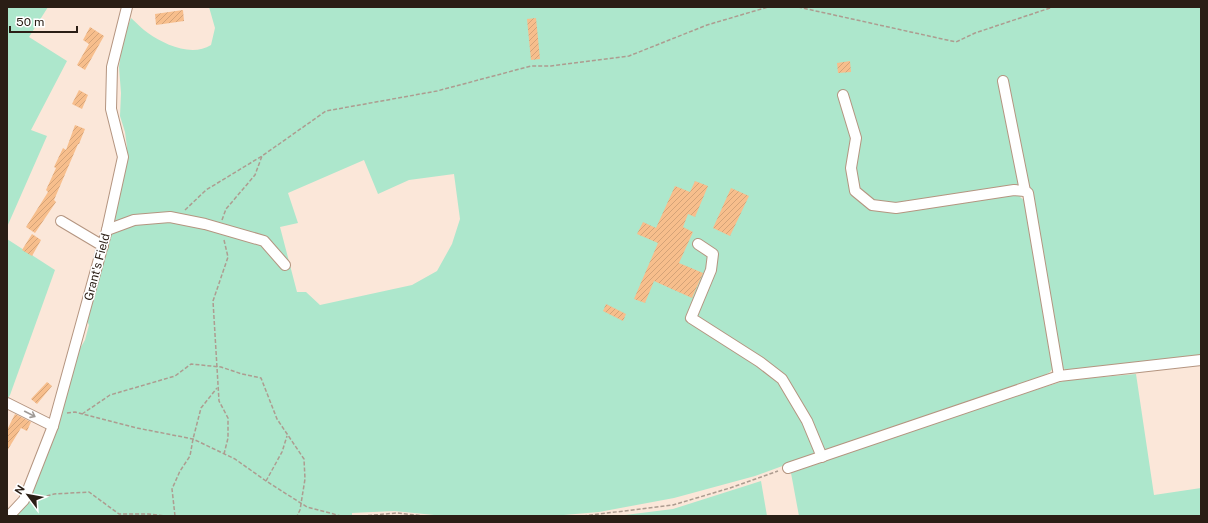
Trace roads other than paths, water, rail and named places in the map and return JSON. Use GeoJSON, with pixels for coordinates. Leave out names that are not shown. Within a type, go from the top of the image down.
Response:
{"type":"FeatureCollection","features":[{"type":"Feature","properties":{"kind":"street","name":"Grant's Field"},"geometry":{"type":"LineString","coordinates":[[9,516],[24,500],[54,426],[107,230],[123,157],[111,109],[112,67],[127,7]]}},
{"type":"Feature","properties":{"kind":"street"},"geometry":{"type":"LineString","coordinates":[[1003,81],[1025,191],[1028,194],[1059,376]]}},
{"type":"Feature","properties":{"kind":"street"},"geometry":{"type":"LineString","coordinates":[[843,95],[856,138],[851,168],[855,191],[872,206],[896,208],[1014,190],[1025,191]]}},
{"type":"Feature","properties":{"kind":"street"},"geometry":{"type":"LineString","coordinates":[[107,230],[134,220],[170,217],[176,218],[264,241],[285,265]]}},
{"type":"Feature","properties":{"kind":"street"},"geometry":{"type":"LineString","coordinates":[[61,221],[103,246]]}},
{"type":"Feature","properties":{"kind":"street"},"geometry":{"type":"LineString","coordinates":[[698,244],[713,254],[711,270],[691,318],[760,362],[782,379],[807,421],[822,457]]}},
{"type":"Feature","properties":{"kind":"street"},"geometry":{"type":"LineString","coordinates":[[788,468],[1059,376],[1201,360]]}},
{"type":"Feature","properties":{"kind":"street"},"geometry":{"type":"LineString","coordinates":[[7,403],[54,426]]}}]}
